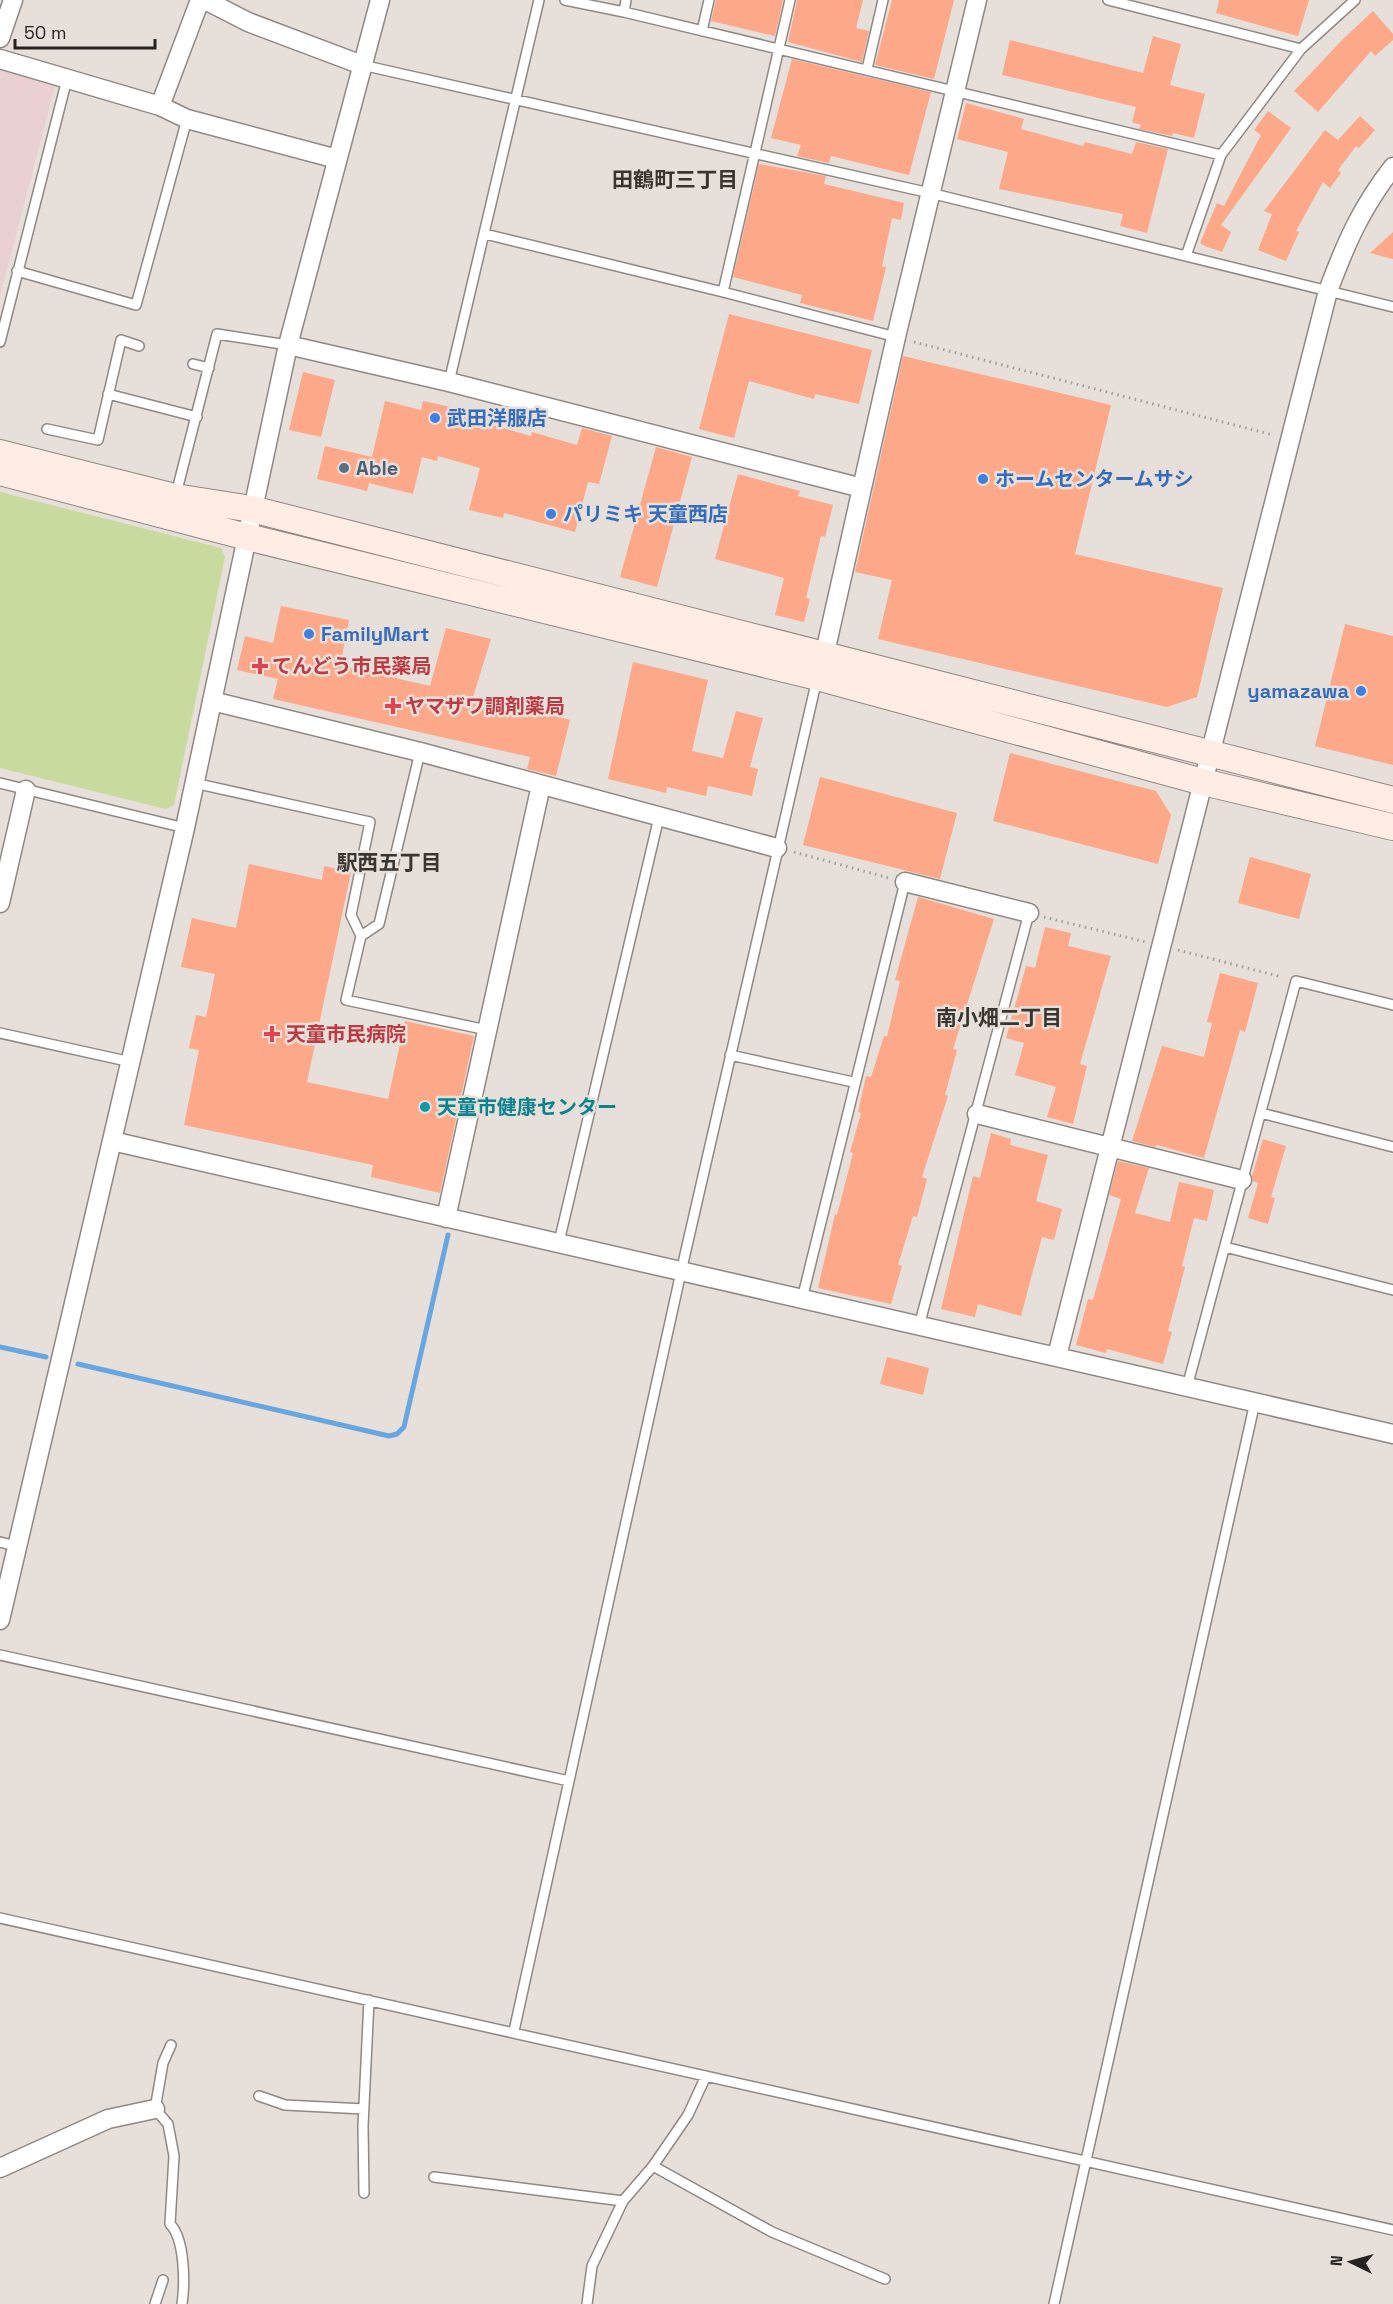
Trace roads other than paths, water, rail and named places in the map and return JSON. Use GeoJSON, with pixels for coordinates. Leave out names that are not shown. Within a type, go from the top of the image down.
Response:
{"type":"FeatureCollection","features":[{"type":"Feature","properties":{"kind":"street"},"geometry":{"type":"LineString","coordinates":[[0,38],[13,0]]}},
{"type":"Feature","properties":{"kind":"street"},"geometry":{"type":"LineString","coordinates":[[160,106],[202,0],[248,22],[362,65]]}},
{"type":"Feature","properties":{"kind":"street"},"geometry":{"type":"LineString","coordinates":[[0,1620],[8,1544],[131,1062],[212,701],[288,345],[380,0]]}},
{"type":"Feature","properties":{"kind":"street"},"geometry":{"type":"LineString","coordinates":[[820,667],[977,0]]}},
{"type":"Feature","properties":{"kind":"street"},"geometry":{"type":"LineString","coordinates":[[0,59],[160,106],[187,119],[337,159]]}},
{"type":"Feature","properties":{"kind":"street"},"geometry":{"type":"LineString","coordinates":[[1057,1356],[1328,291],[1350,233],[1375,190],[1393,167]]}},
{"type":"Feature","properties":{"kind":"street"},"geometry":{"type":"LineString","coordinates":[[288,345],[449,382],[862,488]]}},
{"type":"Feature","properties":{"kind":"street"},"geometry":{"type":"LineString","coordinates":[[0,453],[175,497],[252,509],[820,667],[1203,782],[1393,827]]}},
{"type":"Feature","properties":{"kind":"street"},"geometry":{"type":"LineString","coordinates":[[0,472],[247,537],[1210,754],[1393,800]]}},
{"type":"Feature","properties":{"kind":"street"},"geometry":{"type":"LineString","coordinates":[[212,701],[420,752],[777,848]]}},
{"type":"Feature","properties":{"kind":"street"},"geometry":{"type":"LineString","coordinates":[[446,1218],[541,785]]}},
{"type":"Feature","properties":{"kind":"street"},"geometry":{"type":"LineString","coordinates":[[0,903],[26,790]]}},
{"type":"Feature","properties":{"kind":"street"},"geometry":{"type":"LineString","coordinates":[[905,882],[1029,913]]}},
{"type":"Feature","properties":{"kind":"street"},"geometry":{"type":"LineString","coordinates":[[977,1114],[1242,1180]]}},
{"type":"Feature","properties":{"kind":"street"},"geometry":{"type":"LineString","coordinates":[[112,1141],[1393,1434]]}},
{"type":"Feature","properties":{"kind":"street"},"geometry":{"type":"LineString","coordinates":[[0,2168],[108,2119],[155,2109]]}},
{"type":"Feature","properties":{"kind":"lane"},"geometry":{"type":"LineString","coordinates":[[449,382],[539,0]]}},
{"type":"Feature","properties":{"kind":"lane"},"geometry":{"type":"LineString","coordinates":[[565,0],[867,69],[1221,155]]}},
{"type":"Feature","properties":{"kind":"lane"},"geometry":{"type":"LineString","coordinates":[[624,12],[626,0]]}},
{"type":"Feature","properties":{"kind":"lane"},"geometry":{"type":"LineString","coordinates":[[702,31],[709,0]]}},
{"type":"Feature","properties":{"kind":"lane"},"geometry":{"type":"LineString","coordinates":[[723,292],[790,0]]}},
{"type":"Feature","properties":{"kind":"lane"},"geometry":{"type":"LineString","coordinates":[[867,69],[883,0]]}},
{"type":"Feature","properties":{"kind":"lane"},"geometry":{"type":"LineString","coordinates":[[1108,0],[1301,49]]}},
{"type":"Feature","properties":{"kind":"lane"},"geometry":{"type":"LineString","coordinates":[[1186,256],[1221,155],[1301,49],[1355,0]]}},
{"type":"Feature","properties":{"kind":"lane"},"geometry":{"type":"LineString","coordinates":[[362,65],[930,193],[1393,308]]}},
{"type":"Feature","properties":{"kind":"lane"},"geometry":{"type":"LineString","coordinates":[[0,342],[67,79]]}},
{"type":"Feature","properties":{"kind":"lane"},"geometry":{"type":"LineString","coordinates":[[17,271],[136,305],[187,119]]}},
{"type":"Feature","properties":{"kind":"lane"},"geometry":{"type":"LineString","coordinates":[[485,234],[896,337]]}},
{"type":"Feature","properties":{"kind":"lane"},"geometry":{"type":"LineString","coordinates":[[175,497],[218,334],[288,345]]}},
{"type":"Feature","properties":{"kind":"lane"},"geometry":{"type":"LineString","coordinates":[[46,429],[98,440],[121,340],[139,346]]}},
{"type":"Feature","properties":{"kind":"lane"},"geometry":{"type":"LineString","coordinates":[[193,364],[209,368]]}},
{"type":"Feature","properties":{"kind":"lane"},"geometry":{"type":"LineString","coordinates":[[108,394],[197,417]]}},
{"type":"Feature","properties":{"kind":"lane"},"geometry":{"type":"LineString","coordinates":[[514,2031],[681,1272],[820,667]]}},
{"type":"Feature","properties":{"kind":"lane"},"geometry":{"type":"LineString","coordinates":[[361,936],[379,924],[420,752]]}},
{"type":"Feature","properties":{"kind":"lane"},"geometry":{"type":"LineString","coordinates":[[0,783],[184,828]]}},
{"type":"Feature","properties":{"kind":"lane"},"geometry":{"type":"LineString","coordinates":[[194,783],[370,822],[351,915],[361,936],[346,1000],[487,1030]]}},
{"type":"Feature","properties":{"kind":"lane"},"geometry":{"type":"LineString","coordinates":[[559,1242],[659,817]]}},
{"type":"Feature","properties":{"kind":"lane"},"geometry":{"type":"LineString","coordinates":[[802,1299],[853,1082],[905,882]]}},
{"type":"Feature","properties":{"kind":"lane"},"geometry":{"type":"LineString","coordinates":[[918,1326],[977,1114],[1029,913]]}},
{"type":"Feature","properties":{"kind":"lane"},"geometry":{"type":"LineString","coordinates":[[1187,1388],[1296,981],[1393,1005]]}},
{"type":"Feature","properties":{"kind":"lane"},"geometry":{"type":"LineString","coordinates":[[0,1033],[131,1062]]}},
{"type":"Feature","properties":{"kind":"lane"},"geometry":{"type":"LineString","coordinates":[[730,1055],[853,1082]]}},
{"type":"Feature","properties":{"kind":"lane"},"geometry":{"type":"LineString","coordinates":[[1261,1113],[1393,1147]]}},
{"type":"Feature","properties":{"kind":"lane"},"geometry":{"type":"LineString","coordinates":[[1225,1247],[1393,1290]]}},
{"type":"Feature","properties":{"kind":"lane"},"geometry":{"type":"LineString","coordinates":[[1054,2304],[1255,1402]]}},
{"type":"Feature","properties":{"kind":"lane"},"geometry":{"type":"LineString","coordinates":[[0,1655],[569,1781]]}},
{"type":"Feature","properties":{"kind":"lane"},"geometry":{"type":"LineString","coordinates":[[0,1918],[514,2031],[1393,2230]]}},
{"type":"Feature","properties":{"kind":"lane"},"geometry":{"type":"LineString","coordinates":[[364,2193],[362,2168],[369,2000]]}},
{"type":"Feature","properties":{"kind":"lane"},"geometry":{"type":"LineString","coordinates":[[171,2045],[163,2063],[155,2109],[168,2124],[174,2156],[170,2224],[176,2230],[185,2282],[182,2304]]}},
{"type":"Feature","properties":{"kind":"lane"},"geometry":{"type":"LineString","coordinates":[[586,2304],[592,2266],[624,2201],[653,2166],[688,2115],[706,2076]]}},
{"type":"Feature","properties":{"kind":"lane"},"geometry":{"type":"LineString","coordinates":[[259,2096],[285,2105],[364,2109]]}},
{"type":"Feature","properties":{"kind":"lane"},"geometry":{"type":"LineString","coordinates":[[653,2166],[772,2232],[885,2279]]}},
{"type":"Feature","properties":{"kind":"lane"},"geometry":{"type":"LineString","coordinates":[[434,2177],[624,2201]]}},
{"type":"Feature","properties":{"kind":"lane"},"geometry":{"type":"LineString","coordinates":[[155,2304],[163,2280]]}},
{"type":"Feature","properties":{"kind":"waterway"},"geometry":{"type":"LineString","coordinates":[[78,1364],[389,1436],[397,1434],[404,1427],[448,1235]]}},
{"type":"Feature","properties":{"kind":"waterway"},"geometry":{"type":"LineString","coordinates":[[0,1347],[46,1357]]}},
{"type":"Feature","properties":{"kind":"place","name":"武田洋服店"},"geometry":{"type":"Point","coordinates":[435,418]}},
{"type":"Feature","properties":{"kind":"place","name":"Able"},"geometry":{"type":"Point","coordinates":[344,468]}},
{"type":"Feature","properties":{"kind":"place","name":"ホームセンタームサシ"},"geometry":{"type":"Point","coordinates":[983,479]}},
{"type":"Feature","properties":{"kind":"place","name":"パリミキ 天童西店"},"geometry":{"type":"Point","coordinates":[551,514]}},
{"type":"Feature","properties":{"kind":"place","name":"FamilyMart"},"geometry":{"type":"Point","coordinates":[309,634]}},
{"type":"Feature","properties":{"kind":"place","name":"てんどう市民薬局"},"geometry":{"type":"Point","coordinates":[260,666]}},
{"type":"Feature","properties":{"kind":"place","name":"yamazawa"},"geometry":{"type":"Point","coordinates":[1361,691]}},
{"type":"Feature","properties":{"kind":"place","name":"ヤマザワ調剤薬局"},"geometry":{"type":"Point","coordinates":[393,706]}},
{"type":"Feature","properties":{"kind":"place","name":"天童市民病院"},"geometry":{"type":"Point","coordinates":[272,1034]}},
{"type":"Feature","properties":{"kind":"place","name":"天童市健康センター"},"geometry":{"type":"Point","coordinates":[425,1107]}},
{"type":"Feature","properties":{"kind":"district","name":"田鶴町三丁目"},"geometry":{"type":"Point","coordinates":[675,180]}},
{"type":"Feature","properties":{"kind":"district","name":"駅西五丁目"},"geometry":{"type":"Point","coordinates":[389,863]}},
{"type":"Feature","properties":{"kind":"district","name":"南小畑二丁目"},"geometry":{"type":"Point","coordinates":[999,1018]}}]}
